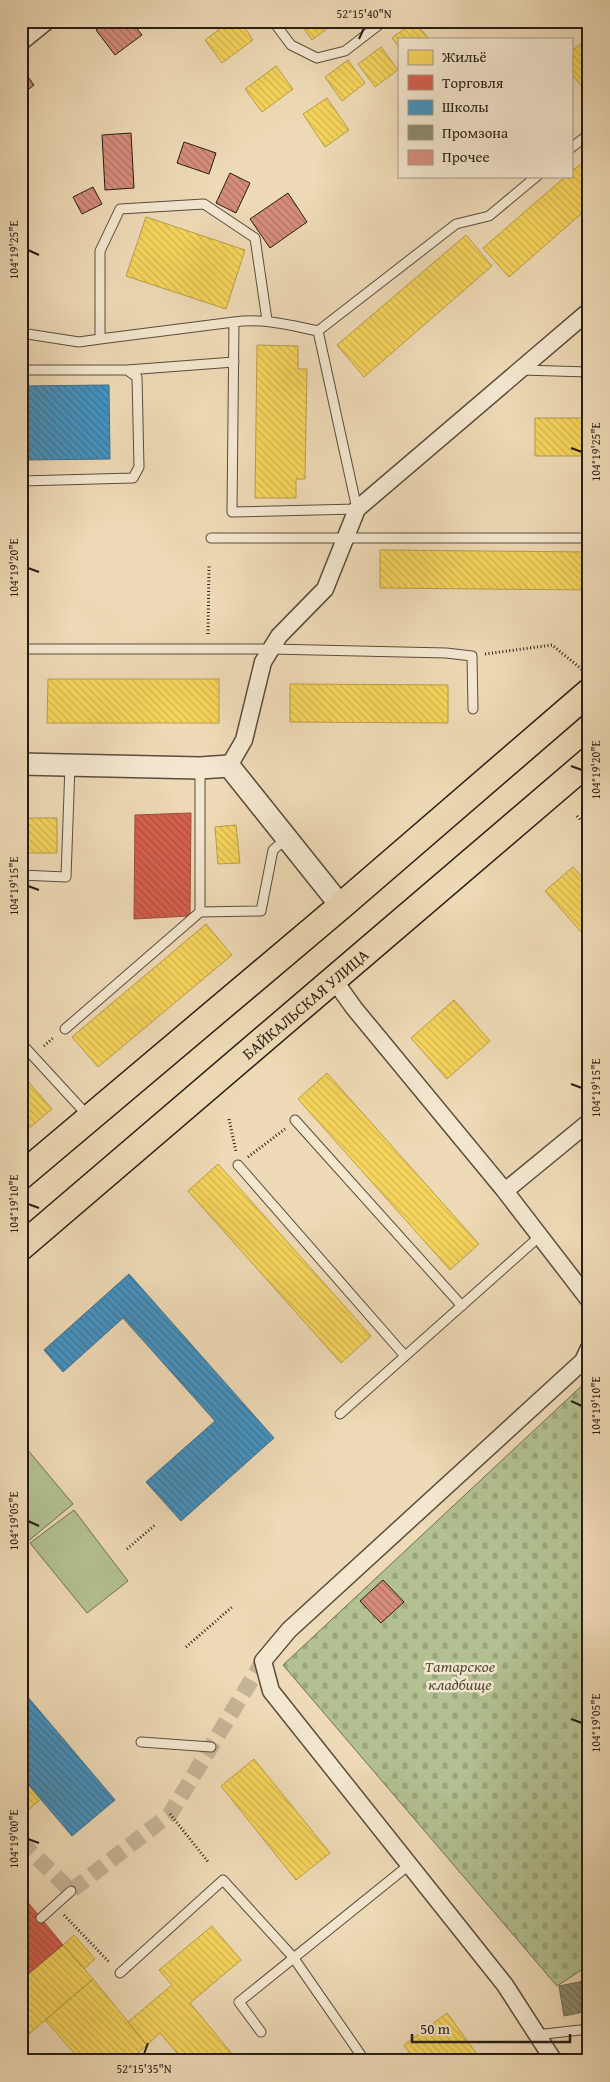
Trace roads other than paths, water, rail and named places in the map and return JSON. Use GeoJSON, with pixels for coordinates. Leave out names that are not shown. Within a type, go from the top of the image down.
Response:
{"type":"FeatureCollection","features":[{"type":"Feature","properties":{"kind":"main road"},"geometry":{"type":"LineString","coordinates":[[21,1176],[341,906],[588,683]]}},
{"type":"Feature","properties":{"kind":"main road","name":"БАЙКАЛЬСКАЯ УЛИЦА"},"geometry":{"type":"LineString","coordinates":[[21,1247],[589,761]]}},
{"type":"Feature","properties":{"kind":"street"},"geometry":{"type":"LineString","coordinates":[[21,42],[47,21]]}},
{"type":"Feature","properties":{"kind":"street"},"geometry":{"type":"LineString","coordinates":[[229,766],[244,740],[263,662],[279,636],[325,589],[357,509],[589,311]]}},
{"type":"Feature","properties":{"kind":"street"},"geometry":{"type":"LineString","coordinates":[[21,764],[200,768],[229,766]]}},
{"type":"Feature","properties":{"kind":"street"},"geometry":{"type":"LineString","coordinates":[[229,766],[341,906]]}},
{"type":"Feature","properties":{"kind":"street"},"geometry":{"type":"LineString","coordinates":[[334,980],[354,1008],[505,1191],[589,1300]]}},
{"type":"Feature","properties":{"kind":"street"},"geometry":{"type":"LineString","coordinates":[[505,1191],[589,1122]]}},
{"type":"Feature","properties":{"kind":"street"},"geometry":{"type":"LineString","coordinates":[[554,2061],[535,2035],[505,1985],[271,1691],[264,1662],[289,1630],[587,1357]]}},
{"type":"Feature","properties":{"kind":"lane"},"geometry":{"type":"LineString","coordinates":[[273,21],[292,45],[317,58],[345,51],[384,21]]}},
{"type":"Feature","properties":{"kind":"lane"},"geometry":{"type":"LineString","coordinates":[[572,147],[589,134]]}},
{"type":"Feature","properties":{"kind":"lane"},"geometry":{"type":"LineString","coordinates":[[21,333],[79,342],[234,322],[267,320],[318,330],[456,224],[489,216],[535,178]]}},
{"type":"Feature","properties":{"kind":"lane"},"geometry":{"type":"LineString","coordinates":[[100,340],[100,250],[120,209],[204,204],[255,238],[267,320]]}},
{"type":"Feature","properties":{"kind":"lane"},"geometry":{"type":"LineString","coordinates":[[234,322],[232,512],[357,509],[318,330]]}},
{"type":"Feature","properties":{"kind":"lane"},"geometry":{"type":"LineString","coordinates":[[21,370],[127,370],[234,362]]}},
{"type":"Feature","properties":{"kind":"lane"},"geometry":{"type":"LineString","coordinates":[[21,481],[133,478],[139,467],[137,377],[127,370]]}},
{"type":"Feature","properties":{"kind":"lane"},"geometry":{"type":"LineString","coordinates":[[520,370],[589,372]]}},
{"type":"Feature","properties":{"kind":"lane"},"geometry":{"type":"LineString","coordinates":[[211,538],[589,538]]}},
{"type":"Feature","properties":{"kind":"lane"},"geometry":{"type":"LineString","coordinates":[[21,649],[271,649],[446,653],[472,656],[473,709]]}},
{"type":"Feature","properties":{"kind":"lane"},"geometry":{"type":"LineString","coordinates":[[21,875],[66,877],[70,765]]}},
{"type":"Feature","properties":{"kind":"lane"},"geometry":{"type":"LineString","coordinates":[[200,768],[200,912]]}},
{"type":"Feature","properties":{"kind":"lane"},"geometry":{"type":"LineString","coordinates":[[65,1029],[200,912],[261,911],[273,850],[286,839]]}},
{"type":"Feature","properties":{"kind":"lane"},"geometry":{"type":"LineString","coordinates":[[21,1043],[90,1118]]}},
{"type":"Feature","properties":{"kind":"lane"},"geometry":{"type":"LineString","coordinates":[[295,1120],[462,1306]]}},
{"type":"Feature","properties":{"kind":"lane"},"geometry":{"type":"LineString","coordinates":[[238,1166],[405,1356]]}},
{"type":"Feature","properties":{"kind":"lane"},"geometry":{"type":"LineString","coordinates":[[340,1414],[540,1236]]}},
{"type":"Feature","properties":{"kind":"lane"},"geometry":{"type":"LineString","coordinates":[[141,1742],[211,1747]]}},
{"type":"Feature","properties":{"kind":"lane"},"geometry":{"type":"LineString","coordinates":[[261,2032],[239,2002],[409,1865]]}},
{"type":"Feature","properties":{"kind":"lane"},"geometry":{"type":"LineString","coordinates":[[120,1972],[224,1880],[293,1957],[365,2061]]}},
{"type":"Feature","properties":{"kind":"lane"},"geometry":{"type":"LineString","coordinates":[[41,1918],[71,1891]]}},
{"type":"Feature","properties":{"kind":"lane"},"geometry":{"type":"LineString","coordinates":[[535,2035],[589,2029]]}},
{"type":"Feature","properties":{"kind":"tunnel"},"geometry":{"type":"LineString","coordinates":[[21,1842],[71,1891],[170,1814],[263,1661]]}},
{"type":"Feature","properties":{"kind":"park label","name":"Татарское кладбище"},"geometry":{"type":"Point","coordinates":[460,1675]}}]}
